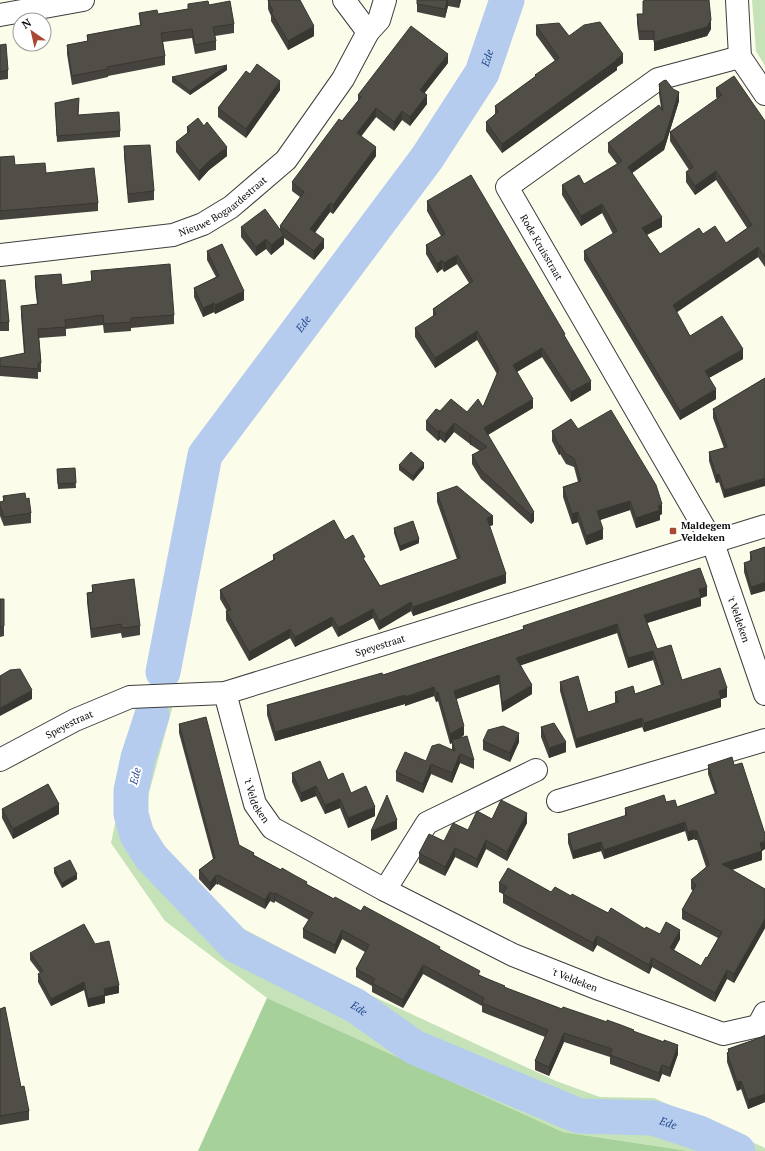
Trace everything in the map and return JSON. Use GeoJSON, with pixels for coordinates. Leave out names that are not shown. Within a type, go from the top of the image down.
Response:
{"type":"FeatureCollection","features":[{"type":"Feature","properties":{"kind":"street"},"geometry":{"type":"LineString","coordinates":[[0,15],[83,0]]}},
{"type":"Feature","properties":{"kind":"street"},"geometry":{"type":"LineString","coordinates":[[344,0],[368,32]]}},
{"type":"Feature","properties":{"kind":"street","name":"Nieuwe Bogaardestraat"},"geometry":{"type":"LineString","coordinates":[[0,255],[173,235],[203,224],[231,207],[286,160],[343,79],[368,32],[379,20],[385,0]]}},
{"type":"Feature","properties":{"kind":"street"},"geometry":{"type":"LineString","coordinates":[[737,0],[740,57],[765,94]]}},
{"type":"Feature","properties":{"kind":"street","name":"Rode Kruisstraat"},"geometry":{"type":"LineString","coordinates":[[713,543],[507,187],[658,79],[740,57]]}},
{"type":"Feature","properties":{"kind":"street","name":"Speyestraat"},"geometry":{"type":"LineString","coordinates":[[0,760],[75,720],[130,697],[225,693],[765,526]]}},
{"type":"Feature","properties":{"kind":"street","name":"'t Veldeken"},"geometry":{"type":"LineString","coordinates":[[713,543],[765,694]]}},
{"type":"Feature","properties":{"kind":"street","name":"'t Veldeken"},"geometry":{"type":"LineString","coordinates":[[225,693],[255,804],[272,828],[385,890],[513,955],[599,989],[723,1034],[758,1026],[765,1013]]}},
{"type":"Feature","properties":{"kind":"street"},"geometry":{"type":"LineString","coordinates":[[558,801],[765,740]]}},
{"type":"Feature","properties":{"kind":"street"},"geometry":{"type":"LineString","coordinates":[[385,890],[427,823],[536,770]]}},
{"type":"Feature","properties":{"kind":"green space"},"geometry":{"type":"Polygon","coordinates":[[[752,0],[765,0],[765,66],[756,51],[752,0]]]}},
{"type":"Feature","properties":{"kind":"green space"},"geometry":{"type":"Polygon","coordinates":[[[173,705],[141,822],[242,928],[364,992],[556,1081],[600,1097],[654,1098],[765,1148],[765,1151],[689,1151],[563,1132],[267,998],[165,921],[111,843],[139,708],[173,705]]]}},
{"type":"Feature","properties":{"kind":"green space"},"geometry":{"type":"Polygon","coordinates":[[[267,998],[563,1132],[689,1151],[198,1151],[267,998]]]}},
{"type":"Feature","properties":{"kind":"building"},"geometry":{"type":"Polygon","coordinates":[[[268,0],[300,0],[314,26],[288,41],[271,12],[273,11],[268,0]]]}},
{"type":"Feature","properties":{"kind":"building"},"geometry":{"type":"Polygon","coordinates":[[[417,0],[447,0],[445,9],[417,4],[417,0]]]}},
{"type":"Feature","properties":{"kind":"building"},"geometry":{"type":"Polygon","coordinates":[[[644,0],[709,0],[711,20],[707,27],[654,42],[654,31],[639,31],[637,14],[643,14],[644,0]]]}},
{"type":"Feature","properties":{"kind":"building"},"geometry":{"type":"Polygon","coordinates":[[[208,1],[209,5],[230,1],[234,24],[213,27],[216,41],[195,45],[192,29],[161,33],[165,56],[107,67],[108,69],[72,76],[67,45],[88,41],[87,35],[141,25],[139,13],[157,10],[158,14],[188,9],[188,4],[208,1]]]}},
{"type":"Feature","properties":{"kind":"building"},"geometry":{"type":"Polygon","coordinates":[[[600,22],[623,54],[616,59],[617,60],[502,144],[486,122],[498,112],[495,106],[559,58],[536,25],[559,23],[569,36],[584,25],[600,22]]]}},
{"type":"Feature","properties":{"kind":"building"},"geometry":{"type":"Polygon","coordinates":[[[411,26],[448,54],[420,90],[427,95],[410,117],[402,111],[394,122],[376,108],[357,133],[376,147],[333,205],[330,203],[310,229],[324,239],[314,251],[280,226],[304,192],[292,182],[339,119],[342,121],[361,97],[358,95],[411,26]]]}},
{"type":"Feature","properties":{"kind":"building"},"geometry":{"type":"Polygon","coordinates":[[[6,44],[8,70],[0,72],[0,45],[6,44]]]}},
{"type":"Feature","properties":{"kind":"building"},"geometry":{"type":"Polygon","coordinates":[[[257,64],[280,81],[246,129],[218,108],[246,71],[250,74],[257,64]]]}},
{"type":"Feature","properties":{"kind":"building"},"geometry":{"type":"Polygon","coordinates":[[[227,65],[190,91],[172,77],[227,65]]]}},
{"type":"Feature","properties":{"kind":"building"},"geometry":{"type":"Polygon","coordinates":[[[734,76],[765,121],[765,258],[758,247],[673,305],[690,336],[722,316],[743,349],[705,371],[716,389],[680,411],[584,251],[617,231],[602,204],[581,216],[562,185],[579,175],[584,184],[622,161],[608,143],[659,105],[663,111],[659,84],[666,80],[673,89],[679,92],[664,140],[628,167],[662,217],[642,228],[660,254],[699,228],[703,234],[715,226],[726,243],[752,225],[716,171],[695,186],[686,172],[693,167],[670,132],[722,95],[716,88],[734,76]]]}},
{"type":"Feature","properties":{"kind":"building"},"geometry":{"type":"Polygon","coordinates":[[[79,98],[78,115],[119,112],[120,131],[57,136],[55,103],[79,98]]]}},
{"type":"Feature","properties":{"kind":"building"},"geometry":{"type":"Polygon","coordinates":[[[198,118],[204,126],[207,122],[227,147],[199,171],[176,142],[190,131],[187,127],[198,118]]]}},
{"type":"Feature","properties":{"kind":"building"},"geometry":{"type":"Polygon","coordinates":[[[150,145],[154,191],[128,194],[124,146],[150,145]]]}},
{"type":"Feature","properties":{"kind":"building"},"geometry":{"type":"Polygon","coordinates":[[[14,156],[15,165],[45,163],[46,173],[94,168],[98,203],[0,211],[0,157],[14,156]]]}},
{"type":"Feature","properties":{"kind":"building"},"geometry":{"type":"Polygon","coordinates":[[[471,175],[591,381],[571,392],[542,348],[513,365],[533,399],[484,428],[534,512],[531,515],[481,470],[472,455],[487,447],[454,423],[445,434],[440,430],[438,432],[426,421],[436,409],[440,411],[451,399],[467,412],[478,399],[483,407],[499,369],[477,331],[435,358],[415,328],[436,314],[433,309],[473,281],[457,255],[444,263],[442,260],[437,264],[426,245],[445,234],[427,201],[471,175]]]}},
{"type":"Feature","properties":{"kind":"building"},"geometry":{"type":"Polygon","coordinates":[[[265,209],[284,235],[271,245],[266,239],[256,247],[241,227],[265,209]]]}},
{"type":"Feature","properties":{"kind":"building"},"geometry":{"type":"Polygon","coordinates":[[[222,244],[244,291],[215,305],[214,303],[203,308],[194,288],[219,276],[207,251],[222,244]]]}},
{"type":"Feature","properties":{"kind":"building"},"geometry":{"type":"Polygon","coordinates":[[[170,264],[174,315],[131,318],[131,322],[104,324],[103,315],[65,320],[66,327],[38,329],[41,363],[38,363],[38,369],[0,366],[0,358],[25,353],[21,306],[38,304],[35,276],[61,274],[62,285],[92,281],[91,271],[170,264]]]}},
{"type":"Feature","properties":{"kind":"building"},"geometry":{"type":"Polygon","coordinates":[[[0,280],[5,280],[9,322],[0,323],[0,280]]]}},
{"type":"Feature","properties":{"kind":"building"},"geometry":{"type":"Polygon","coordinates":[[[765,378],[765,478],[724,490],[719,474],[716,475],[709,452],[727,447],[713,409],[765,378]]]}},
{"type":"Feature","properties":{"kind":"building"},"geometry":{"type":"Polygon","coordinates":[[[611,410],[656,485],[662,504],[658,506],[660,510],[636,518],[630,501],[597,511],[603,529],[586,536],[578,512],[572,514],[563,487],[581,481],[574,458],[566,454],[560,445],[559,446],[552,431],[571,419],[578,429],[611,410]]]}},
{"type":"Feature","properties":{"kind":"building"},"geometry":{"type":"Polygon","coordinates":[[[411,452],[424,463],[413,476],[399,465],[411,452]]]}},
{"type":"Feature","properties":{"kind":"building"},"geometry":{"type":"Polygon","coordinates":[[[75,468],[76,483],[58,484],[57,469],[75,468]]]}},
{"type":"Feature","properties":{"kind":"building"},"geometry":{"type":"Polygon","coordinates":[[[457,486],[493,516],[487,518],[506,574],[413,607],[411,602],[379,621],[373,609],[338,628],[332,617],[295,637],[290,629],[249,652],[226,611],[231,610],[220,590],[275,559],[273,555],[334,520],[345,540],[353,535],[365,557],[363,558],[380,586],[460,558],[437,493],[457,486]]]}},
{"type":"Feature","properties":{"kind":"building"},"geometry":{"type":"Polygon","coordinates":[[[25,493],[26,499],[29,498],[31,513],[4,517],[0,506],[0,502],[4,501],[3,496],[25,493]]]}},
{"type":"Feature","properties":{"kind":"building"},"geometry":{"type":"Polygon","coordinates":[[[413,521],[419,539],[400,546],[394,528],[413,521]]]}},
{"type":"Feature","properties":{"kind":"building"},"geometry":{"type":"Polygon","coordinates":[[[765,547],[765,582],[751,587],[744,563],[752,560],[750,552],[765,547]]]}},
{"type":"Feature","properties":{"kind":"building"},"geometry":{"type":"Polygon","coordinates":[[[700,568],[707,587],[699,589],[701,597],[644,615],[657,649],[671,645],[682,680],[720,668],[727,688],[719,691],[721,698],[644,723],[642,718],[576,739],[560,682],[578,676],[588,712],[618,702],[615,692],[633,686],[635,694],[664,684],[653,651],[628,658],[617,624],[516,658],[532,685],[502,703],[499,675],[454,691],[464,726],[450,734],[438,692],[436,693],[434,687],[405,697],[405,695],[275,732],[267,705],[382,673],[383,675],[524,629],[523,626],[700,568]]]}},
{"type":"Feature","properties":{"kind":"building"},"geometry":{"type":"Polygon","coordinates":[[[134,579],[140,626],[122,628],[121,624],[91,629],[87,593],[93,592],[92,585],[134,579]]]}},
{"type":"Feature","properties":{"kind":"building"},"geometry":{"type":"Polygon","coordinates":[[[0,599],[4,599],[4,626],[0,627],[0,599]]]}},
{"type":"Feature","properties":{"kind":"building"},"geometry":{"type":"Polygon","coordinates":[[[20,669],[32,690],[0,708],[0,676],[10,670],[20,669]]]}},
{"type":"Feature","properties":{"kind":"building"},"geometry":{"type":"Polygon","coordinates":[[[206,717],[239,845],[254,853],[253,855],[281,870],[282,868],[307,882],[306,884],[334,899],[335,897],[361,911],[364,906],[440,947],[439,949],[480,971],[478,975],[505,986],[504,987],[562,1009],[563,1007],[607,1022],[607,1020],[664,1042],[664,1040],[678,1045],[670,1068],[662,1065],[659,1073],[610,1055],[612,1049],[564,1033],[549,1067],[535,1061],[548,1030],[482,1003],[484,998],[423,965],[403,1000],[372,983],[375,979],[356,969],[369,945],[342,930],[335,945],[303,929],[313,913],[275,893],[270,892],[265,900],[218,875],[218,877],[216,875],[210,883],[199,870],[215,858],[179,724],[206,717]]]}},
{"type":"Feature","properties":{"kind":"building"},"geometry":{"type":"Polygon","coordinates":[[[554,723],[566,742],[549,748],[541,727],[554,723]]]}},
{"type":"Feature","properties":{"kind":"building"},"geometry":{"type":"Polygon","coordinates":[[[503,726],[519,733],[510,753],[483,741],[488,730],[503,726]]]}},
{"type":"Feature","properties":{"kind":"building"},"geometry":{"type":"Polygon","coordinates":[[[467,736],[474,760],[460,754],[452,773],[431,764],[423,784],[396,772],[405,752],[426,761],[432,746],[439,744],[455,751],[452,740],[467,736]]]}},
{"type":"Feature","properties":{"kind":"building"},"geometry":{"type":"Polygon","coordinates":[[[732,757],[734,765],[742,763],[765,834],[765,841],[760,843],[762,851],[722,864],[765,889],[765,919],[734,974],[727,970],[715,993],[652,958],[649,965],[597,936],[593,943],[503,894],[507,887],[499,883],[508,868],[551,892],[555,887],[571,896],[572,894],[608,913],[611,908],[645,929],[646,927],[660,934],[666,922],[680,930],[670,948],[701,966],[722,932],[682,910],[696,885],[691,880],[709,865],[697,831],[694,830],[688,832],[685,822],[604,850],[601,842],[573,851],[568,834],[627,815],[625,808],[664,795],[666,802],[675,800],[677,807],[717,793],[708,765],[732,757]]]}},
{"type":"Feature","properties":{"kind":"building"},"geometry":{"type":"Polygon","coordinates":[[[320,761],[328,780],[343,773],[351,793],[366,786],[375,807],[348,818],[340,799],[325,805],[316,786],[301,793],[292,773],[320,761]]]}},
{"type":"Feature","properties":{"kind":"building"},"geometry":{"type":"Polygon","coordinates":[[[48,784],[59,804],[13,829],[2,809],[48,784]]]}},
{"type":"Feature","properties":{"kind":"building"},"geometry":{"type":"Polygon","coordinates":[[[387,795],[397,820],[371,831],[387,795]]]}},
{"type":"Feature","properties":{"kind":"building"},"geometry":{"type":"Polygon","coordinates":[[[501,800],[527,813],[507,852],[486,840],[477,859],[455,848],[445,867],[419,853],[429,834],[444,841],[453,823],[468,830],[477,811],[492,819],[501,800]]]}},
{"type":"Feature","properties":{"kind":"building"},"geometry":{"type":"Polygon","coordinates":[[[70,860],[77,874],[62,883],[54,868],[70,860]]]}},
{"type":"Feature","properties":{"kind":"building"},"geometry":{"type":"Polygon","coordinates":[[[84,924],[95,944],[109,941],[119,985],[104,989],[105,995],[88,999],[84,982],[51,999],[38,974],[43,971],[30,953],[84,924]]]}},
{"type":"Feature","properties":{"kind":"building"},"geometry":{"type":"Polygon","coordinates":[[[5,1007],[21,1087],[24,1086],[29,1111],[0,1116],[0,1009],[5,1007]]]}},
{"type":"Feature","properties":{"kind":"building"},"geometry":{"type":"Polygon","coordinates":[[[765,1036],[765,1094],[748,1100],[741,1081],[737,1082],[727,1053],[729,1052],[728,1049],[765,1036]]]}},
{"type":"Feature","properties":{"kind":"waterway","name":"Ede"},"geometry":{"type":"LineString","coordinates":[[163,672],[205,455],[427,158],[482,73],[507,0]]}},
{"type":"Feature","properties":{"kind":"waterway","name":"Ede"},"geometry":{"type":"LineString","coordinates":[[152,715],[138,758],[131,791],[131,814],[137,835],[151,857],[235,945],[356,1006],[414,1047],[579,1116],[653,1118],[699,1133],[738,1151]]}},
{"type":"Feature","properties":{"kind":"place","name":"Maldegem Veldeken"},"geometry":{"type":"Point","coordinates":[673,531]}}]}
